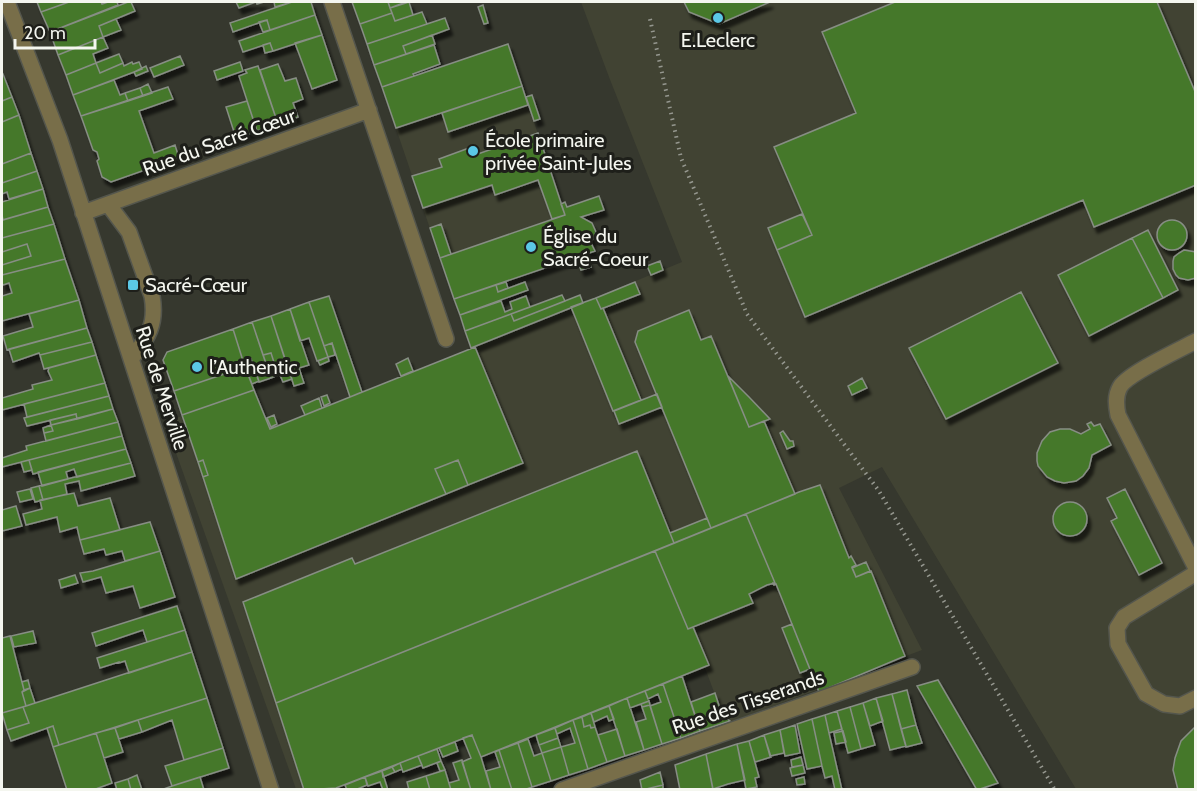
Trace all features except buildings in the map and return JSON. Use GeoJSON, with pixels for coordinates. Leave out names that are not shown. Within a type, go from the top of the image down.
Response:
{"type":"FeatureCollection","features":[{"type":"Feature","properties":{"kind":"street","name":"Rue de Merville"},"geometry":{"type":"LineString","coordinates":[[7,2],[60,140],[271,789]]}},
{"type":"Feature","properties":{"kind":"street"},"geometry":{"type":"LineString","coordinates":[[332,2],[446,339]]}},
{"type":"Feature","properties":{"kind":"street","name":"Rue du Sacré Cœur"},"geometry":{"type":"LineString","coordinates":[[83,213],[369,110]]}},
{"type":"Feature","properties":{"kind":"street"},"geometry":{"type":"LineString","coordinates":[[108,204],[129,232],[154,305],[152,326],[141,347],[131,359]]}},
{"type":"Feature","properties":{"kind":"street"},"geometry":{"type":"LineString","coordinates":[[1196,341],[1129,377],[1122,383],[1116,397],[1118,414],[1196,568]]}},
{"type":"Feature","properties":{"kind":"street"},"geometry":{"type":"LineString","coordinates":[[1196,573],[1124,617],[1117,628],[1118,644],[1146,694],[1164,704],[1180,706],[1196,698]]}},
{"type":"Feature","properties":{"kind":"street","name":"Rue des Tisserands"},"geometry":{"type":"LineString","coordinates":[[562,789],[599,784],[912,667]]}},
{"type":"Feature","properties":{"kind":"path"},"geometry":{"type":"LineString","coordinates":[[650,19],[681,158],[747,314],[879,491],[1055,789]]}},
{"type":"Feature","properties":{"kind":"shaded area"},"geometry":{"type":"Polygon","coordinates":[[[581,2],[1195,2],[1195,789],[1076,789],[882,467],[839,488],[922,650],[726,724],[705,668],[482,757],[472,735],[336,789],[296,789],[165,422],[252,391],[270,431],[682,262],[581,2]]]}},
{"type":"Feature","properties":{"kind":"shaded area","name":"École primaire privée Saint-Jules"},"geometry":{"type":"Polygon","coordinates":[[[508,44],[565,215],[440,258],[382,87],[508,44]]]}},
{"type":"Feature","properties":{"kind":"place","name":"E.Leclerc"},"geometry":{"type":"Point","coordinates":[718,18]}},
{"type":"Feature","properties":{"kind":"place","name":"École primaire privée Saint-Jules"},"geometry":{"type":"Point","coordinates":[473,151]}},
{"type":"Feature","properties":{"kind":"place","name":"Église du Sacré-Coeur"},"geometry":{"type":"Point","coordinates":[531,247]}},
{"type":"Feature","properties":{"kind":"place","name":"Sacré-Cœur"},"geometry":{"type":"Point","coordinates":[133,285]}},
{"type":"Feature","properties":{"kind":"place","name":"l’Authentic"},"geometry":{"type":"Point","coordinates":[197,367]}}]}
